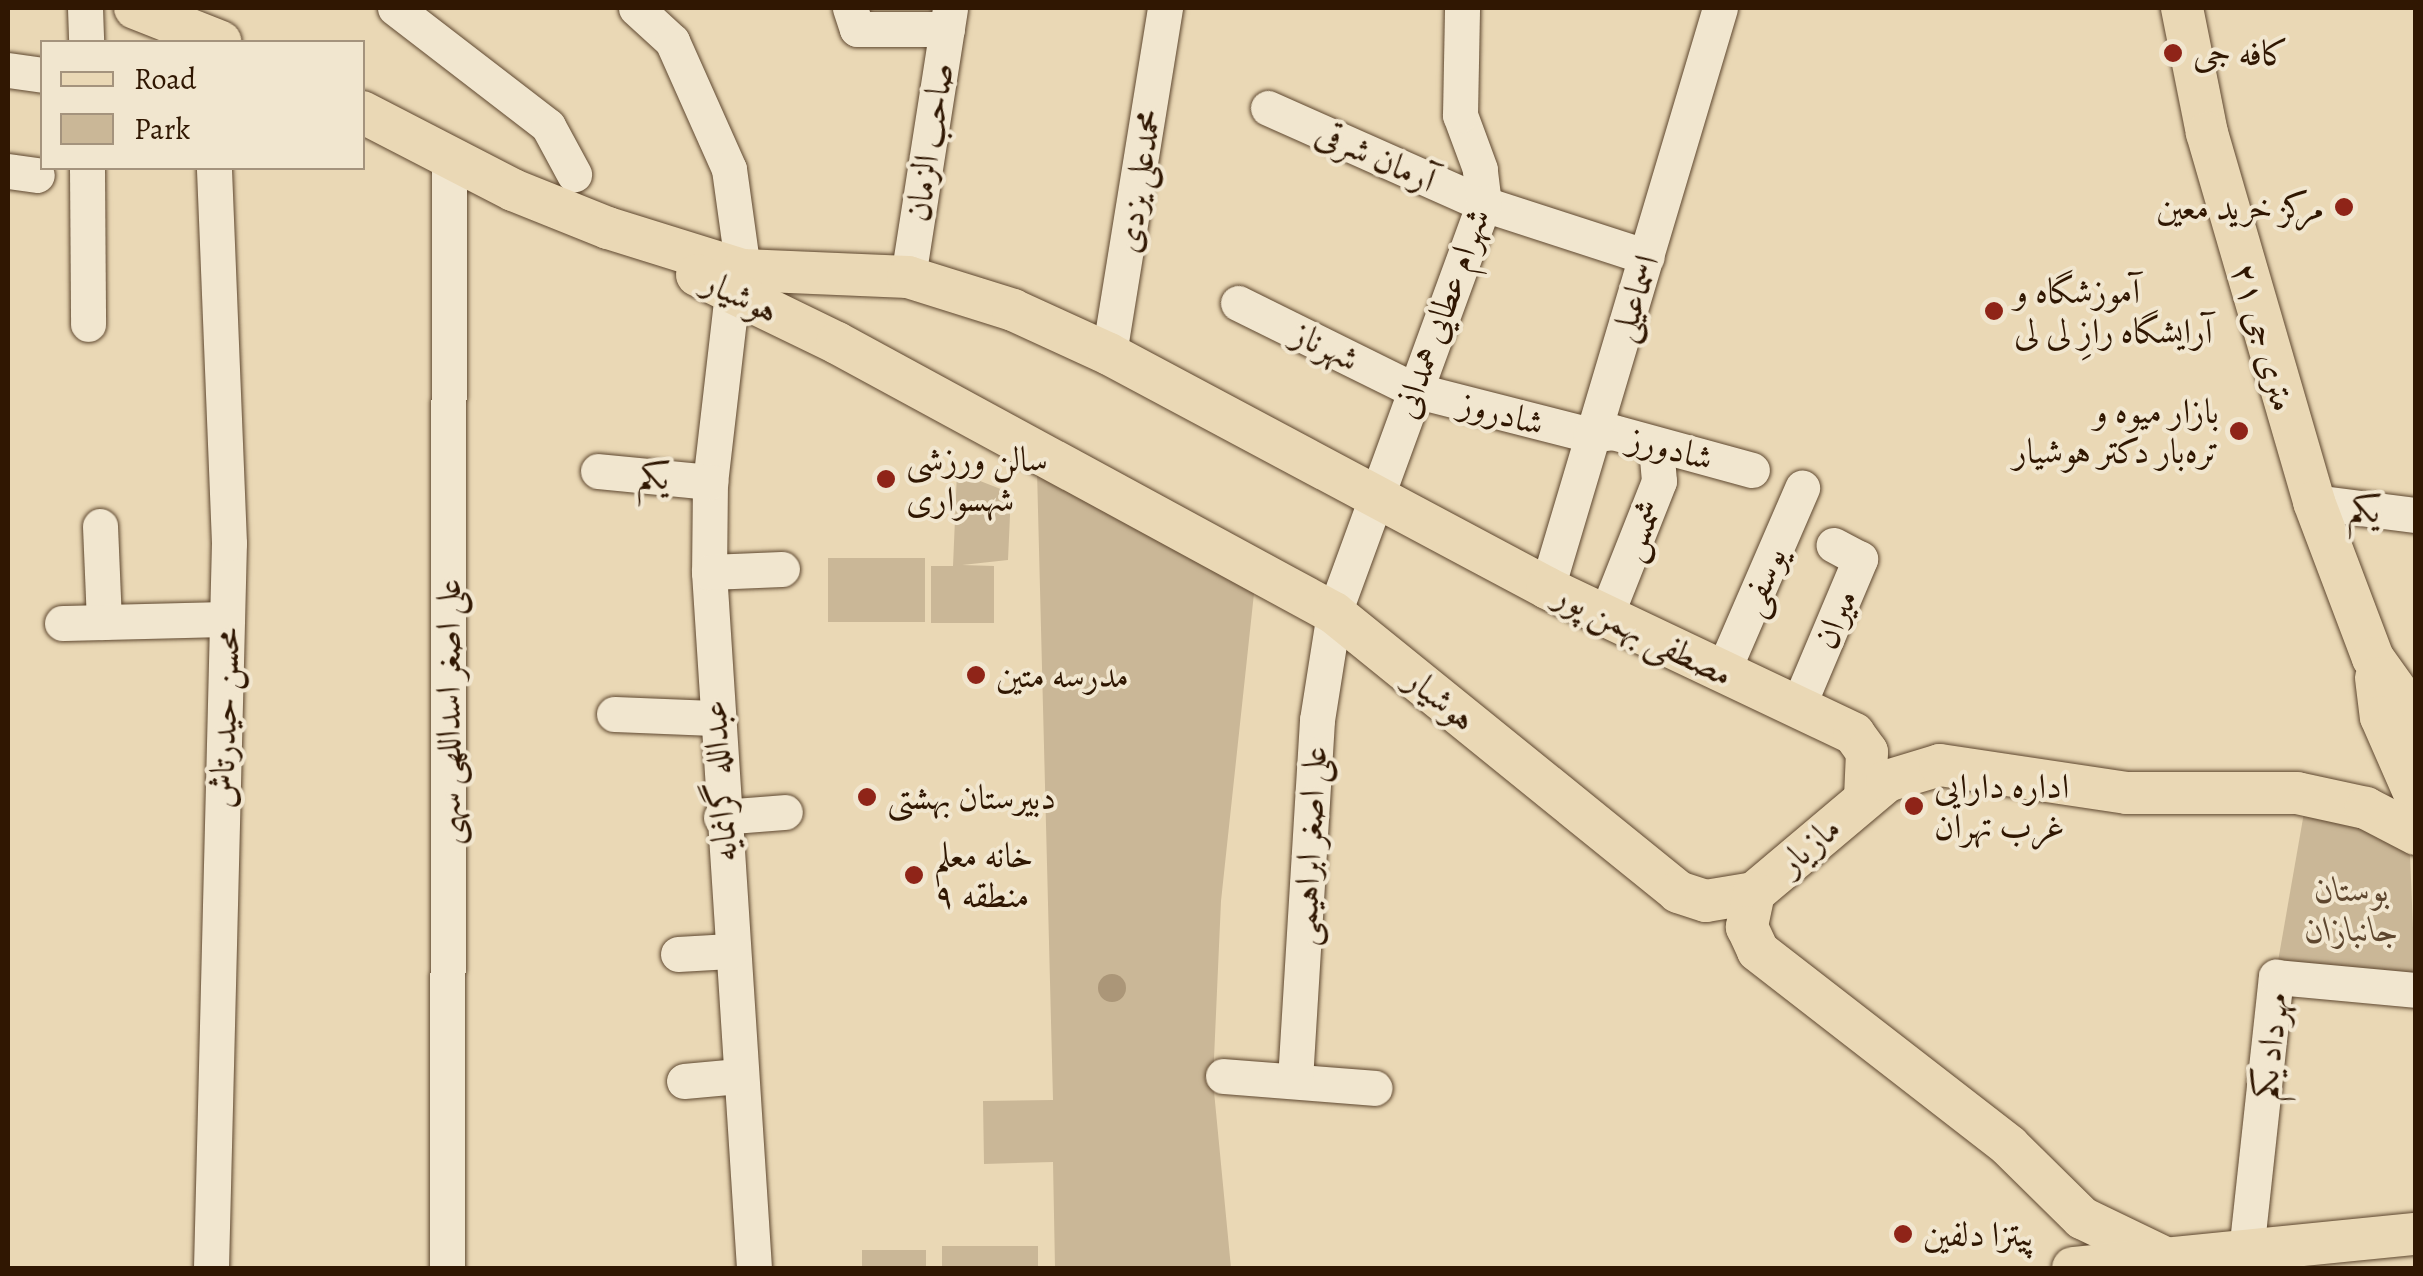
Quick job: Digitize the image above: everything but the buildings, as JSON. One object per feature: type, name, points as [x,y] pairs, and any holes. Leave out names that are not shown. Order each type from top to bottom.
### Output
[{"type":"main road","points":[[135,8],[213,40]]},
{"type":"main road","name":"۲۱ متری جی","points":[[2182,8],[2207,133],[2314,502],[2372,658]]},
{"type":"main road","name":"هوشیار","points":[[365,113],[513,190],[738,282],[837,342],[1334,613],[1678,892],[1706,901],[1754,893]]},
{"type":"main road","name":"مصطفی بهمن پور","points":[[738,282],[908,277],[1013,310],[1109,354],[1372,498],[1548,588],[1854,734],[1870,772],[1865,797]]},
{"type":"main road","points":[[837,342],[829,306],[858,278]]},
{"type":"main road","points":[[2372,658],[2416,679]]},
{"type":"main road","points":[[2372,658],[2416,718]]},
{"type":"main road","points":[[2372,658],[2381,717],[2416,797]]},
{"type":"main road","points":[[1865,797],[1912,769],[1940,765],[2128,793],[2297,793],[2366,808],[2416,834]]},
{"type":"main road","name":"مازیار","points":[[1754,893],[1865,797]]},
{"type":"main road","points":[[1754,893],[1747,927],[1758,950],[2010,1146],[2082,1218],[2165,1258]]},
{"type":"main road","points":[[2310,1247],[2416,1206]]},
{"type":"main road","points":[[2073,1268],[2416,1234]]},
{"type":"street","points":[[86,8],[86,40]]},
{"type":"street","points":[[395,8],[548,126],[574,174]]},
{"type":"street","points":[[636,8],[674,24]]},
{"type":"street","points":[[850,8],[857,29],[948,18]]},
{"type":"street","name":"محمدعلی یزدی","points":[[1109,354],[1166,8]]},
{"type":"street","name":"شهرام عطایی همدانی","points":[[1334,613],[1372,498],[1484,204],[1480,169],[1460,115],[1462,8]]},
{"type":"street","name":"اسماعیلی","points":[[1548,588],[1720,8]]},
{"type":"street","name":"صاحب الزمان","points":[[908,277],[948,18]]},
{"type":"street","name":"عبدالله گرانمایه","points":[[674,24],[729,169],[738,282],[710,482],[709,572],[714,718],[754,1268]]},
{"type":"street","points":[[8,70],[40,75]]},
{"type":"street","name":"آرمان شرقی","points":[[1268,108],[1484,204],[1647,256]]},
{"type":"street","name":"علی اصغر اسداللهی سهی","points":[[448,1268],[449,154]]},
{"type":"street","points":[[87,170],[88,324]]},
{"type":"street","name":"محسن حیدرتاش","points":[[211,1268],[227,620],[214,170]]},
{"type":"street","name":"شهرناز","points":[[1238,303],[1414,390]]},
{"type":"street","name":"شادروز","points":[[1414,390],[1590,436]]},
{"type":"street","name":"شادورز","points":[[1590,436],[1613,432],[1752,470]]},
{"type":"street","name":"شمس","points":[[1606,615],[1659,482],[1656,444]]},
{"type":"street","name":"یکم","points":[[598,471],[710,482]]},
{"type":"street","name":"یوسفی","points":[[1722,673],[1802,488]]},
{"type":"street","name":"یکم","points":[[2314,502],[2416,515]]},
{"type":"street","points":[[100,526],[104,622]]},
{"type":"street","name":"میران","points":[[1798,706],[1860,560],[1834,545]]},
{"type":"street","points":[[709,572],[782,569]]},
{"type":"street","name":"علی اصغر ابراهیمی","points":[[1295,1080],[1317,720],[1334,613]]},
{"type":"street","points":[[62,623],[227,620]]},
{"type":"street","points":[[614,714],[714,718]]},
{"type":"street","points":[[721,817],[785,812]]},
{"type":"street","points":[[678,954],[730,951]]},
{"type":"street","name":"مهرداد یکم","points":[[2246,1252],[2276,976],[2416,990]]},
{"type":"street","points":[[684,1080],[739,1076]]},
{"type":"street","points":[[1223,1076],[1375,1088]]},
{"type":"green space","points":[[1037,471],[1255,584],[1221,901],[1213,1081],[1231,1268],[1055,1268],[1053,1162],[984,1164],[983,1101],[1053,1100]]},
{"type":"green space","points":[[957,472],[1011,493],[1008,560],[962,565],[994,566],[994,623],[931,623],[931,566],[953,566]]},
{"type":"green space","points":[[828,558],[925,558],[925,622],[828,622]]},
{"type":"green space","name":"بوستان جانبازان","points":[[2305,807],[2357,819],[2410,854],[2415,978],[2277,967]]},
{"type":"green space","points":[[942,1246],[1038,1246],[1038,1268],[942,1268]]},
{"type":"green space","points":[[862,1250],[926,1250],[926,1268],[862,1268]]},
{"type":"shaded area","points":[[1112,974],[1122,978],[1126,988],[1122,998],[1112,1002],[1102,998],[1098,988],[1102,978]]},
{"type":"place","name":"کافه جی","points":[[2173,53]]},
{"type":"place","name":"مرکز خرید معین","points":[[2344,207]]},
{"type":"place","name":"آموزشگاه و آرایشگاه رازِ لی لی","points":[[1994,311]]},
{"type":"place","name":"بازار میوه و تره‌بار دکتر هوشیار","points":[[2239,431]]},
{"type":"place","name":"سالن ورزشی شهسواری","points":[[886,479]]},
{"type":"place","name":"مدرسه متین","points":[[976,675]]},
{"type":"place","name":"دبیرستان بهشتی","points":[[867,797]]},
{"type":"place","name":"اداره دارایی غرب تهران","points":[[1914,806]]},
{"type":"place","name":"خانه معلم منطقه ۹","points":[[914,875]]},
{"type":"place","name":"پیتزا دلفین","points":[[1903,1234]]}]
